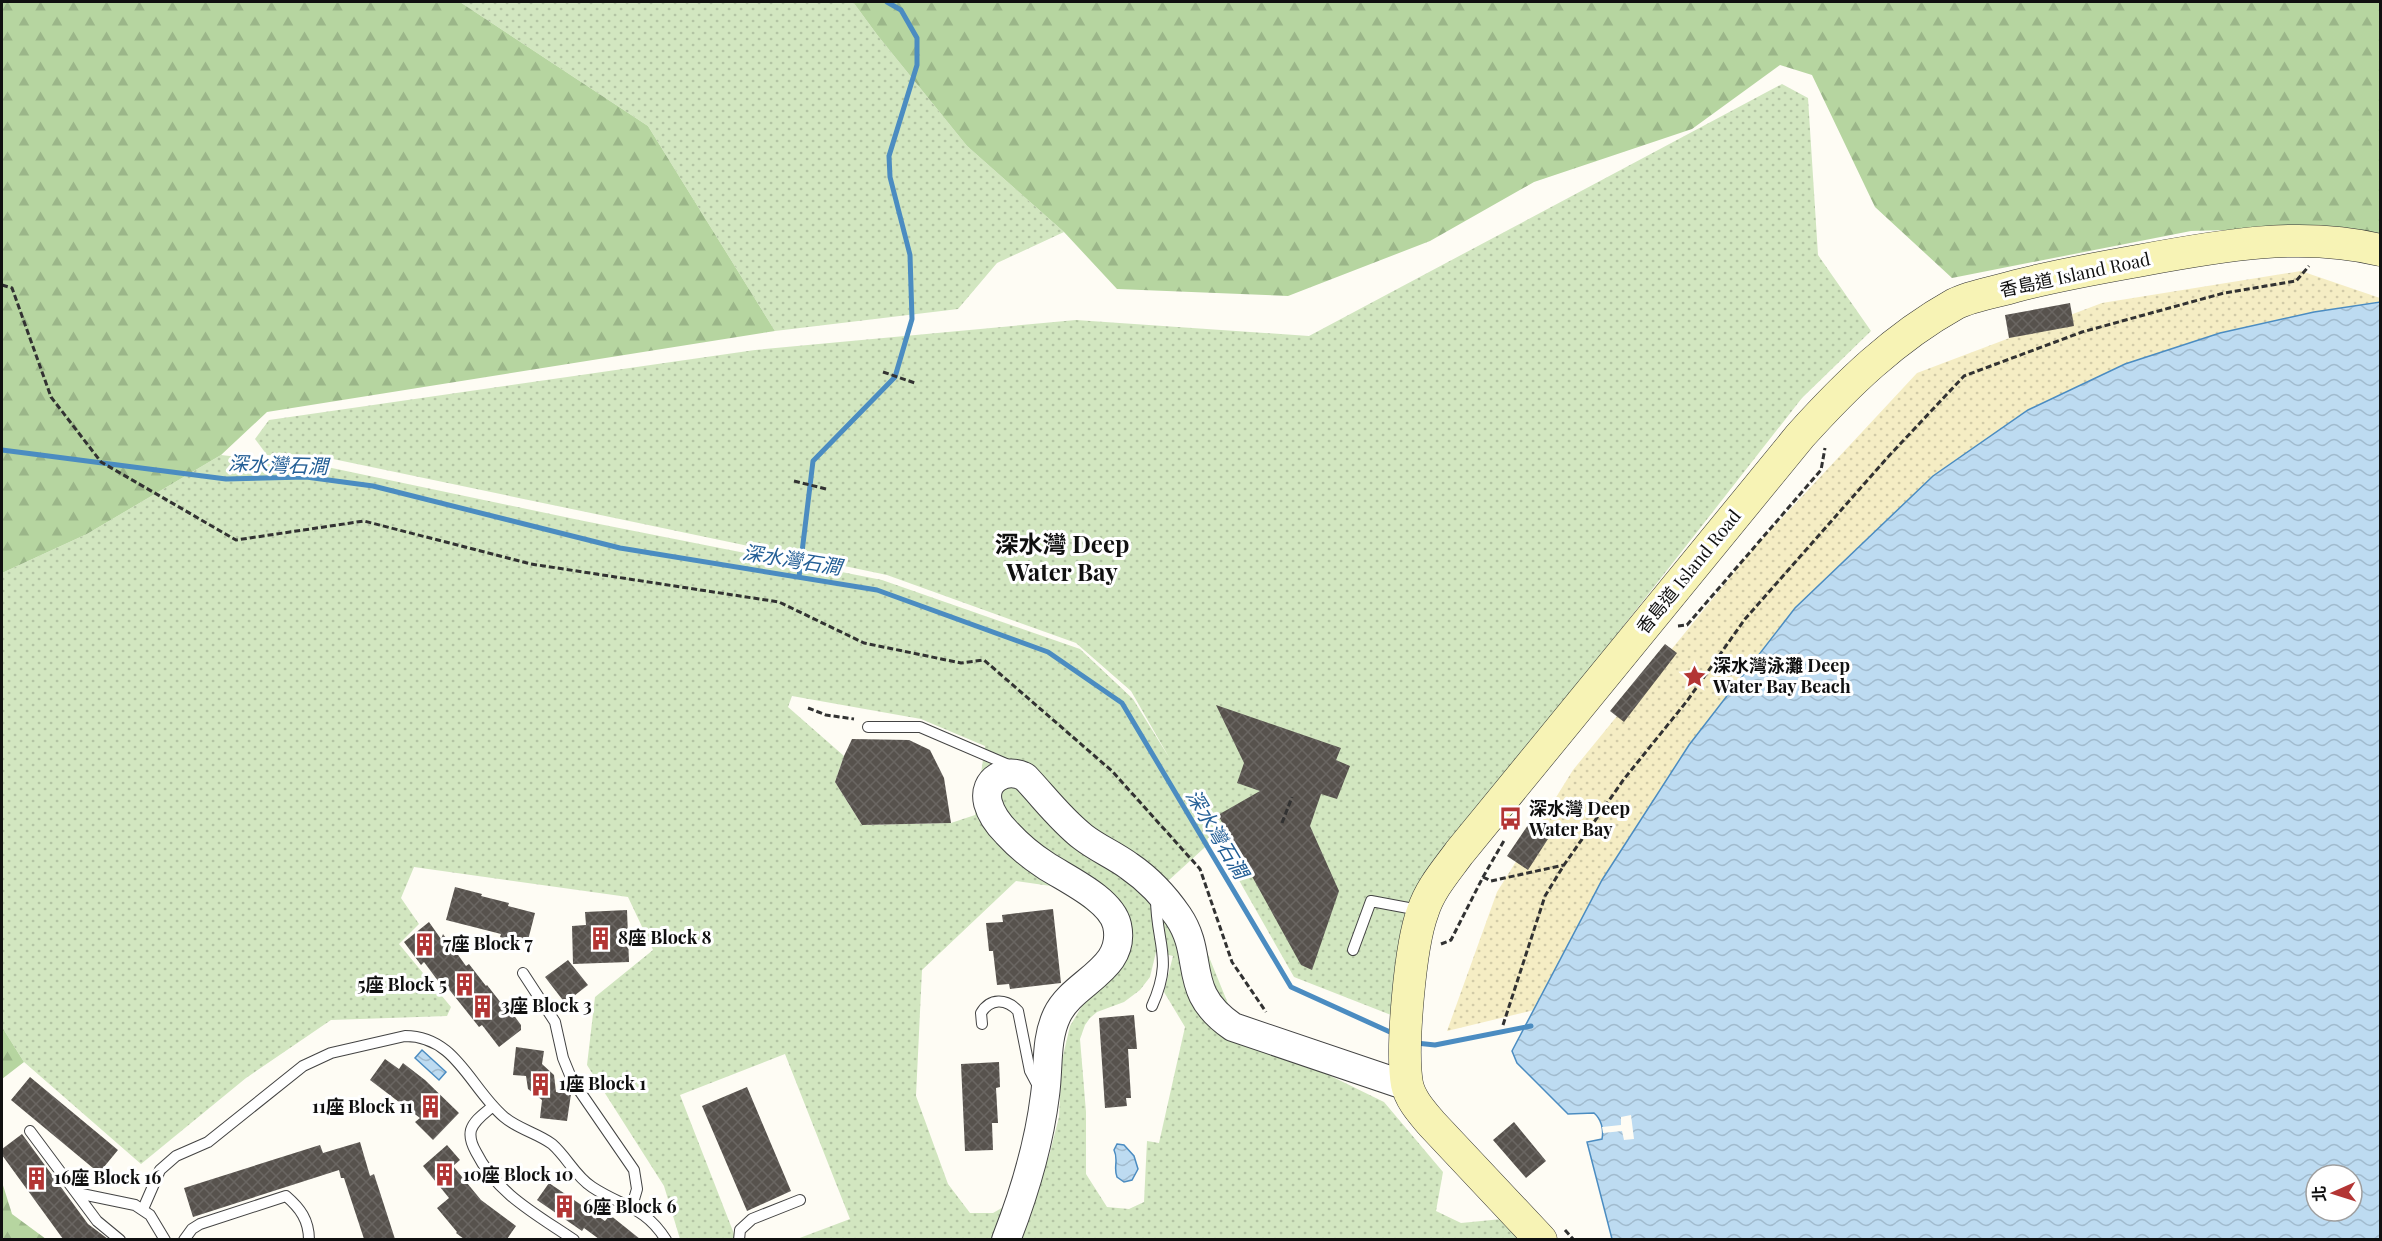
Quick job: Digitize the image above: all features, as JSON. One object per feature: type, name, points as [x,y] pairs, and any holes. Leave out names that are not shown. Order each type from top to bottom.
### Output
[{"type":"main road","name":"香島道 Island Road","points":[[1541,1239],[1431,1123],[1417,1106],[1407,1086],[1407,1023],[1415,943],[1423,911],[1436,884],[1460,853],[1800,436],[1847,384],[1910,332],[1961,302],[2047,278],[2251,242],[2328,243],[2380,250]]},
{"type":"street","points":[[1006,1239],[1027,1178],[1045,1095],[1048,1047],[1053,1022],[1066,1000],[1110,962],[1118,935],[1116,922],[1105,906],[1030,854],[998,822],[988,804],[988,788],[1004,773],[1017,773],[1026,777],[1082,836],[1131,867],[1155,889],[1184,927],[1189,939],[1196,980],[1201,994],[1223,1021],[1233,1027],[1407,1086]]},
{"type":"lane","points":[[868,727],[928,729],[1011,766],[1017,773]]},
{"type":"lane","points":[[1152,1005],[1165,958],[1155,889]]},
{"type":"lane","points":[[1353,950],[1371,901],[1423,911]]},
{"type":"lane","points":[[523,973],[555,1022],[563,1058],[572,1080],[634,1170],[637,1188],[632,1206]]},
{"type":"lane","points":[[982,1024],[981,1013],[984,1008],[994,1002],[1007,1002],[1018,1011],[1030,1071],[1033,1080],[1045,1095]]},
{"type":"lane","points":[[143,1209],[160,1170],[176,1156],[208,1142],[303,1066],[331,1053],[405,1036],[429,1039],[446,1049],[505,1119],[542,1137],[554,1146],[580,1178],[590,1186],[632,1206],[650,1220],[666,1239]]},
{"type":"lane","points":[[493,1106],[475,1122],[472,1128],[471,1142],[480,1161],[506,1193],[574,1239]]},
{"type":"lane","points":[[30,1131],[97,1221],[120,1239]]},
{"type":"lane","points":[[76,1193],[128,1202],[143,1209],[156,1223],[165,1239]]},
{"type":"lane","points":[[184,1239],[192,1229],[200,1224],[286,1196],[302,1213],[309,1239]]},
{"type":"lane","points":[[739,1239],[740,1230],[752,1219],[800,1200]]},
{"type":"path","points":[[1503,1025],[1545,896],[1623,780],[1687,701],[1745,618],[1887,458],[1964,376],[2082,332],[2224,293],[2296,281],[2313,261],[2304,261]]},
{"type":"path","points":[[2,285],[12,288],[51,397],[100,462],[236,540],[364,521],[531,564],[779,602],[864,643],[961,663],[984,660],[1112,771],[1200,869],[1232,962],[1264,1011],[1274,1017]]},
{"type":"path","points":[[883,372],[915,383]]},
{"type":"path","name":"香島道 Island Road","points":[[1668,627],[1687,625],[1821,470],[1825,445]]},
{"type":"path","points":[[794,481],[826,489]]},
{"type":"path","points":[[808,708],[826,715],[854,719]]},
{"type":"path","points":[[1282,823],[1292,797]]},
{"type":"path","points":[[1432,947],[1451,940],[1498,849],[1512,830]]},
{"type":"path","points":[[1483,877],[1491,881],[1564,865]]},
{"type":"green space","points":[[2,2],[460,2],[648,126],[775,331],[267,412],[221,455],[87,534],[2,573]]},
{"type":"green space","points":[[460,2],[853,2],[967,146],[1064,232],[997,263],[958,309],[775,331],[648,126]]},
{"type":"green space","points":[[853,2],[2380,2],[2380,241],[2293,228],[2191,231],[1952,278],[1875,207],[1812,75],[1780,65],[1692,129],[1534,182],[1430,241],[1288,296],[1117,289],[1064,232],[967,146]]},
{"type":"green space","points":[[1782,84],[1808,98],[1818,255],[1871,331],[1802,398],[1411,897],[1391,1015],[1294,977],[1215,838],[1168,881],[1196,925],[1231,1011],[1298,1060],[1384,1102],[1443,1172],[1436,1211],[1461,1223],[1502,1219],[1524,1239],[797,1239],[850,1219],[785,1054],[680,1095],[736,1239],[680,1239],[664,1186],[587,1065],[595,997],[653,950],[628,897],[414,867],[401,898],[419,924],[399,944],[451,1007],[447,1016],[331,1020],[246,1078],[141,1164],[24,1062],[2,1027],[2,573],[87,534],[221,455],[327,467],[882,580],[1080,649],[1133,699],[1170,759],[1131,691],[1076,643],[887,575],[333,459],[267,455],[255,439],[269,420],[755,350],[1076,320],[1309,336]],"holes":[[[792,696],[921,719],[985,746],[975,815],[951,823],[862,825],[835,782],[844,756],[788,707]],[[1016,881],[1058,887],[1095,916],[1107,933],[1085,1001],[1070,1026],[1062,1060],[1059,1117],[1049,1156],[1036,1188],[993,1213],[970,1213],[948,1184],[916,1096],[922,970]],[[1156,952],[1173,956],[1164,992],[1185,1027],[1159,1143],[1147,1141],[1144,1202],[1129,1209],[1107,1207],[1086,1174],[1086,1112],[1080,1039],[1090,1018],[1097,1012],[1124,1002],[1140,990],[1150,977]]]},
{"type":"green space","points":[[2,1027],[24,1062],[2,1079]]},
{"type":"green space","points":[[2,1182],[12,1214],[46,1239],[2,1239]]},
{"type":"sand","name":"深水灣泳灘 Deep Water Bay Beach","points":[[2301,271],[2380,298],[2380,302],[2314,312],[1795,608],[1689,745],[1602,880],[1534,1010],[1447,1031],[1497,892],[1573,770],[1755,547],[1917,373],[2102,303]]},
{"type":"water","points":[[2380,302],[2380,1239],[1612,1239],[1587,1142],[1602,1139],[1600,1121],[1594,1113],[1568,1114],[1517,1063],[1512,1051],[1602,880],[1689,745],[1795,608],[1933,476],[2028,410],[2125,364],[2220,333],[2314,312]]},
{"type":"water","points":[[422,1050],[446,1072],[439,1080],[415,1058]]},
{"type":"water","points":[[1117,1144],[1124,1145],[1134,1156],[1138,1169],[1132,1180],[1124,1182],[1117,1177],[1114,1150]]},
{"type":"pier","points":[[1631,1115],[1634,1139],[1624,1140],[1622,1131],[1603,1133],[1602,1127],[1621,1125],[1621,1117]]},
{"type":"building","points":[[2070,303],[2074,326],[2009,338],[2005,315]]},
{"type":"building","points":[[1665,644],[1677,653],[1624,722],[1610,711]]},
{"type":"building","points":[[1216,705],[1341,748],[1336,760],[1350,766],[1337,799],[1321,794],[1310,826],[1339,891],[1312,970],[1301,965],[1218,815],[1260,791],[1237,783],[1244,763]]},
{"type":"building","points":[[852,739],[909,740],[930,750],[944,778],[951,823],[862,825],[835,782]]},
{"type":"building","points":[[1528,825],[1548,839],[1528,870],[1507,856]]},
{"type":"building","points":[[455,887],[535,913],[527,944],[500,937],[501,934],[446,920]]},
{"type":"building","points":[[1053,909],[1061,983],[1010,989],[1009,984],[997,985],[993,951],[989,951],[986,923],[1003,922],[1002,915]]},
{"type":"building","name":"8座 Block 8","points":[[627,910],[629,962],[573,964],[572,926],[586,925],[585,912]]},
{"type":"building","points":[[429,922],[441,939],[443,934],[466,966],[469,964],[521,1025],[521,1030],[499,1047],[482,1025],[479,1027],[444,983],[441,985],[424,962],[421,965],[404,942]]},
{"type":"building","points":[[568,960],[588,985],[565,1003],[545,977]]},
{"type":"building","points":[[1134,1015],[1137,1049],[1128,1049],[1131,1098],[1126,1098],[1127,1106],[1105,1108],[1099,1018]]},
{"type":"building","name":"1座 Block 1","points":[[516,1047],[544,1051],[542,1064],[554,1075],[556,1092],[571,1094],[567,1121],[540,1118],[542,1100],[528,1089],[526,1076],[513,1075]]},
{"type":"building","points":[[385,1059],[399,1069],[403,1063],[425,1080],[459,1113],[433,1140],[415,1122],[420,1118],[370,1080]]},
{"type":"building","points":[[999,1062],[1000,1087],[996,1088],[998,1123],[992,1123],[993,1150],[965,1151],[961,1064]]},
{"type":"building","points":[[30,1077],[118,1150],[99,1173],[11,1100]]},
{"type":"building","points":[[747,1087],[791,1191],[747,1211],[702,1106]]},
{"type":"building","points":[[1514,1122],[1546,1161],[1526,1178],[1493,1140]]},
{"type":"building","points":[[22,1134],[88,1224],[108,1239],[63,1239],[2,1155],[2,1149]]},
{"type":"building","points":[[360,1142],[370,1176],[374,1174],[395,1239],[364,1239],[344,1178],[341,1178],[339,1170],[193,1217],[184,1188],[320,1145],[323,1153]]},
{"type":"building","points":[[447,1145],[460,1160],[453,1166],[481,1200],[516,1226],[507,1239],[464,1239],[456,1233],[437,1208],[449,1198],[423,1166]]},
{"type":"building","points":[[549,1183],[605,1221],[610,1215],[640,1239],[599,1239],[584,1228],[582,1231],[537,1200]]},
{"type":"waterway","points":[[799,577],[813,461],[895,377],[912,319],[910,255],[890,177],[889,156],[917,65],[917,38],[901,10],[887,2]]},
{"type":"waterway","name":"深水灣石澗","points":[[2,450],[226,479],[306,477],[373,486],[620,548],[877,590],[1048,652],[1122,703],[1291,987],[1390,1032]]},
{"type":"waterway","points":[[1416,1043],[1435,1045],[1531,1026]]},
{"type":"place","name":"深水灣泳灘 Deep Water Bay Beach","points":[[1695,676]]},
{"type":"place","name":"深水灣 Deep Water Bay","points":[[1511,819]]},
{"type":"place","name":"8座 Block 8","points":[[600,938]]},
{"type":"place","name":"7座 Block 7","points":[[425,944]]},
{"type":"place","name":"5座 Block 5","points":[[465,985]]},
{"type":"place","name":"3座 Block 3","points":[[483,1006]]},
{"type":"place","name":"1座 Block 1","points":[[541,1084]]},
{"type":"place","name":"11座 Block 11","points":[[431,1107]]},
{"type":"place","name":"10座 Block 10","points":[[445,1175]]},
{"type":"place","name":"16座 Block 16","points":[[36,1178]]},
{"type":"place","name":"6座 Block 6","points":[[565,1207]]},
{"type":"district","name":"深水灣 Deep Water Bay","points":[[1062,559]]}]
